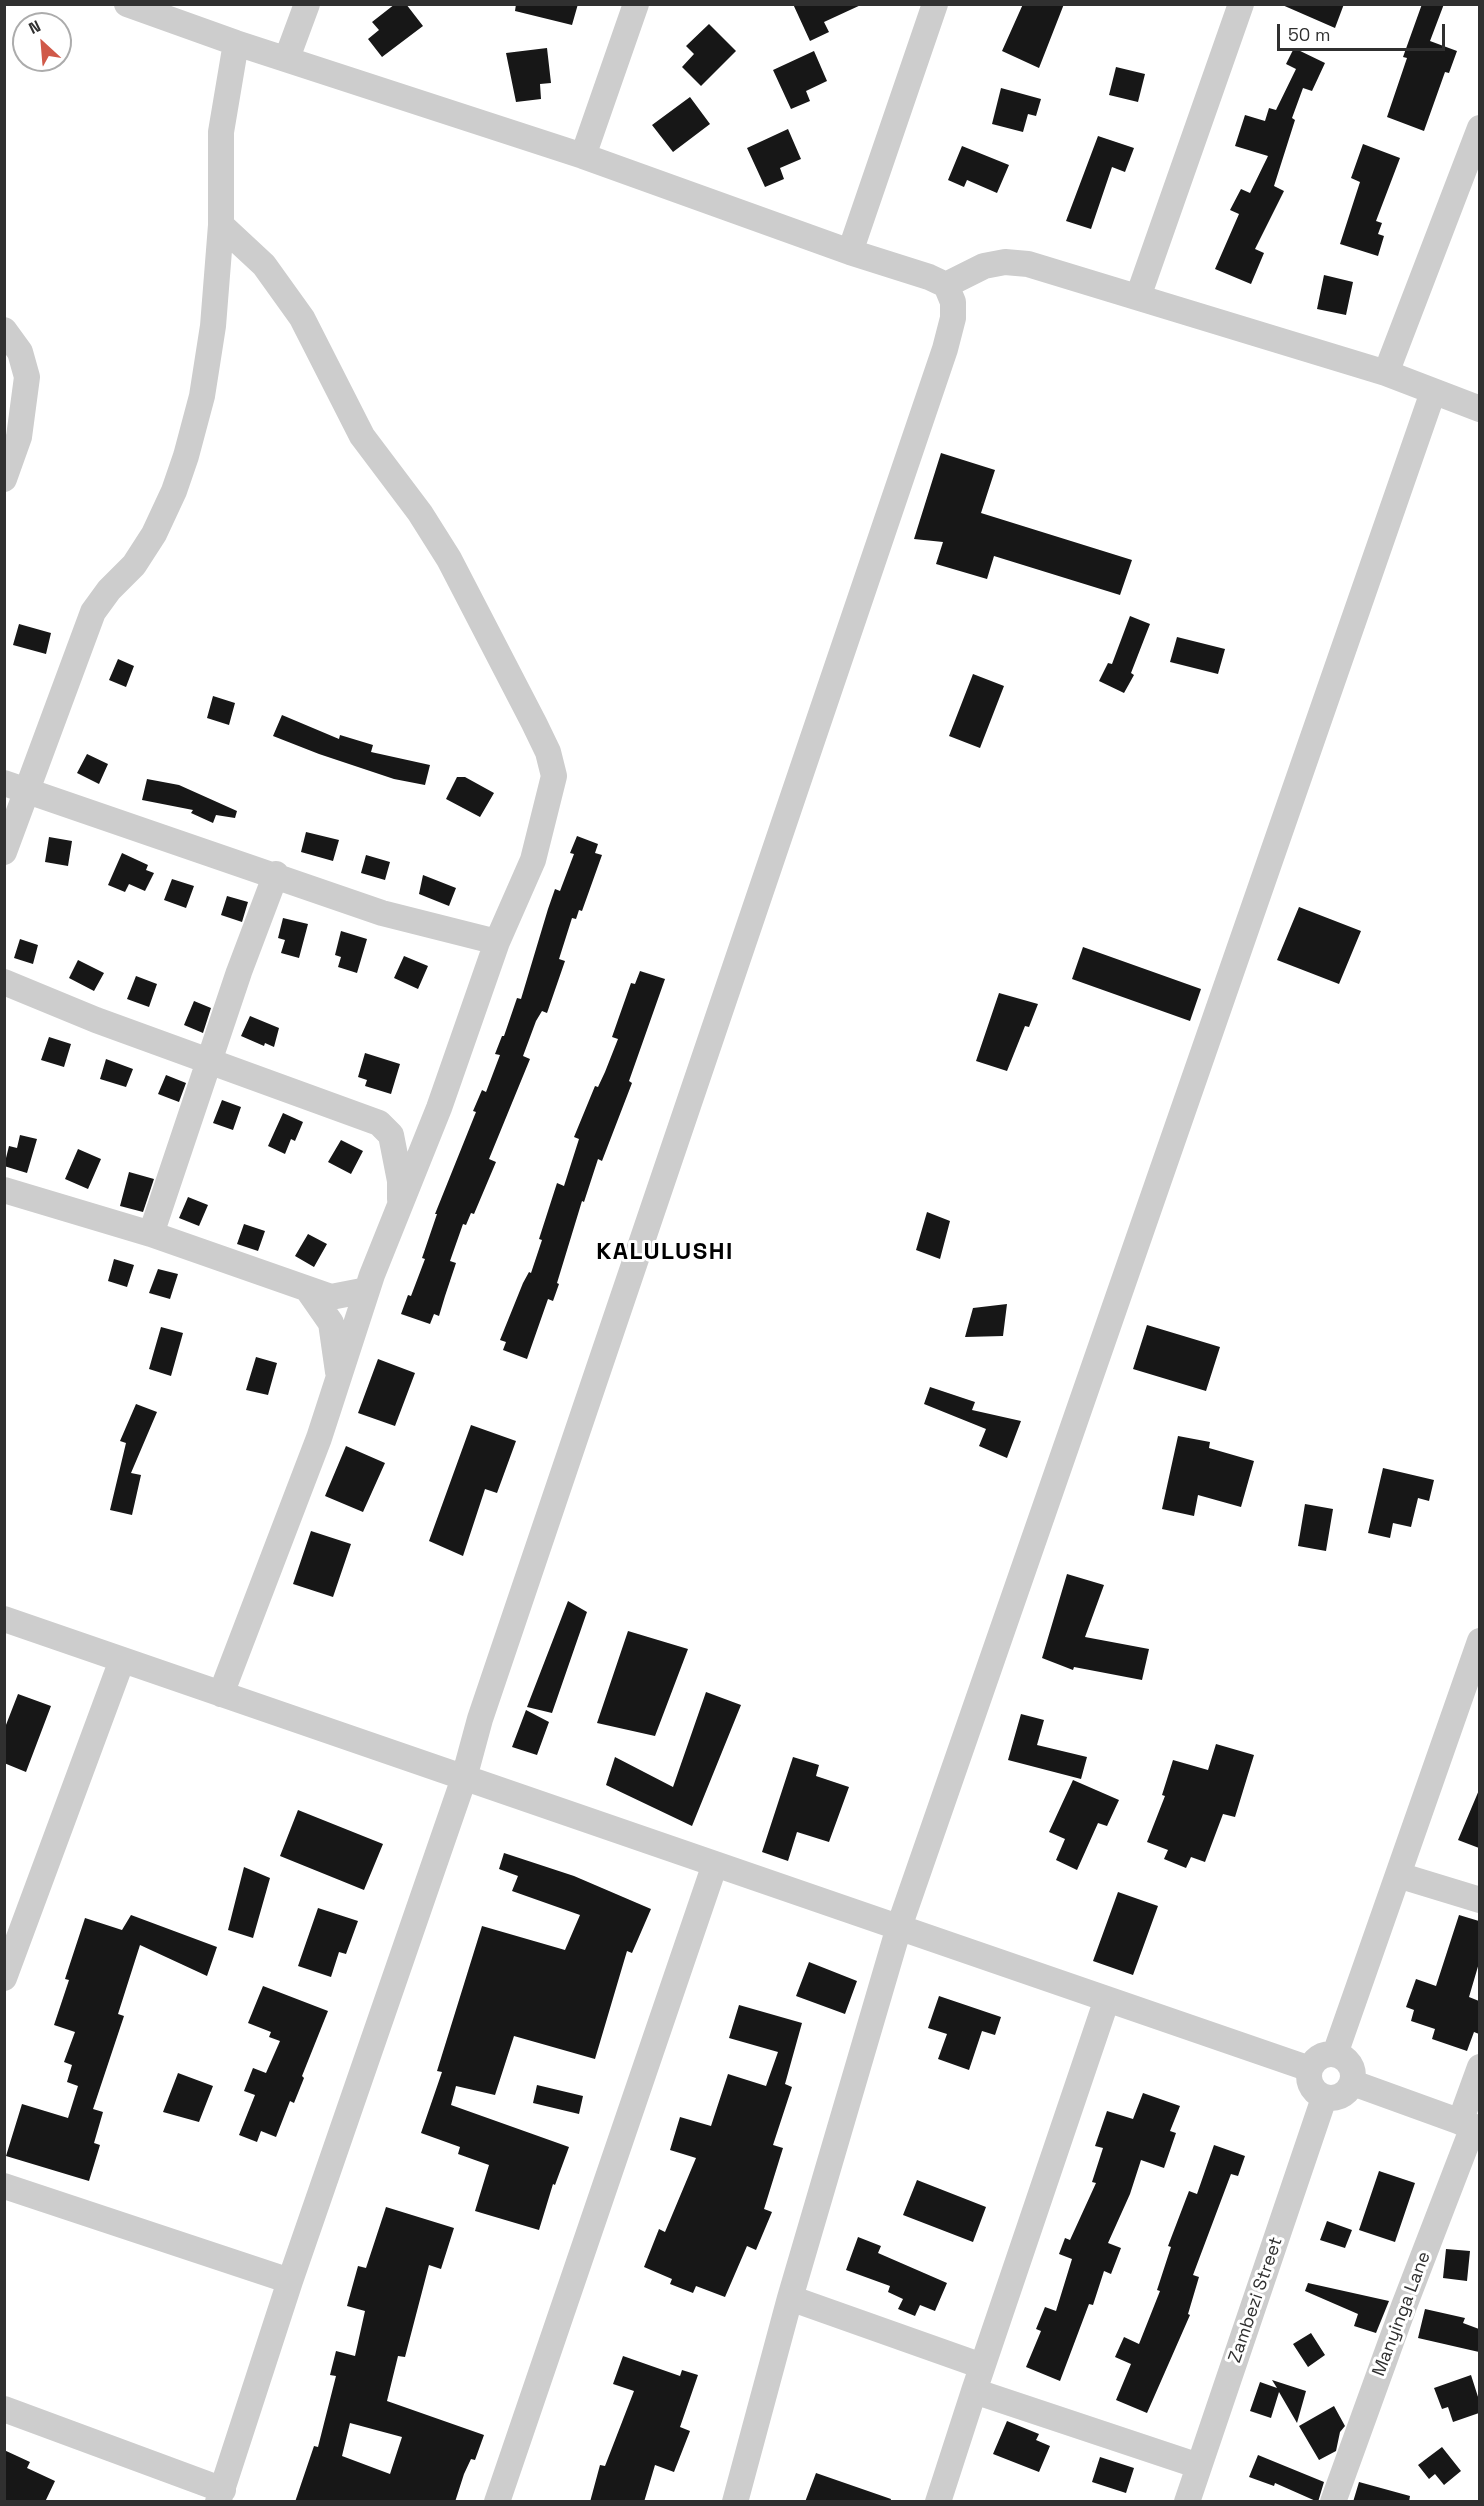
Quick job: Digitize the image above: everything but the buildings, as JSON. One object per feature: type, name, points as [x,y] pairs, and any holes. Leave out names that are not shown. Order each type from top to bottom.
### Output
[{"type":"street","points":[[4,2409],[220,2496],[290,2282],[464,1778],[480,1719],[945,349],[953,318],[953,302],[946,285],[929,277],[849,252],[584,156],[236,43],[127,4]]},
{"type":"street","points":[[287,58],[307,4]]},
{"type":"street","points":[[584,156],[636,4]]},
{"type":"street","points":[[849,252],[935,4]]},
{"type":"street","points":[[1138,297],[1241,4]]},
{"type":"street","points":[[4,852],[15,787],[93,612],[109,590],[134,565],[154,534],[177,482],[202,396],[213,326],[221,225],[221,132],[236,43]]},
{"type":"street","points":[[1386,373],[1479,128]]},
{"type":"street","points":[[221,225],[264,265],[302,318],[362,436],[420,513],[449,559],[548,752],[554,776],[533,860],[497,942],[439,1108],[367,1290],[319,1438],[221,1694]]},
{"type":"street","points":[[946,285],[984,266],[1005,262],[1028,264],[1386,373],[1479,409]]},
{"type":"street","points":[[4,330],[20,352],[27,377],[19,437],[4,479]]},
{"type":"street","points":[[735,2502],[790,2298],[900,1927],[1433,392]]},
{"type":"street","points":[[15,787],[276,874],[382,913],[497,942]]},
{"type":"street","points":[[151,1234],[239,972],[276,874]]},
{"type":"street","points":[[4,982],[96,1020],[210,1060],[386,1127],[391,1135],[398,1170],[400,1206]]},
{"type":"street","points":[[4,1190],[151,1234],[332,1297],[367,1290]]},
{"type":"street","points":[[308,1290],[331,1323],[338,1378]]},
{"type":"street","points":[[4,1619],[1310,2069]]},
{"type":"street","points":[[1335,2054],[1479,1641]]},
{"type":"street","points":[[4,1978],[122,1660]]},
{"type":"street","points":[[497,2502],[715,1864]]},
{"type":"street","points":[[1398,1875],[1479,1900]]},
{"type":"street","points":[[938,2502],[1107,1999]]},
{"type":"street","points":[[1335,2054],[1347,2060],[1353,2070],[1353,2083],[1347,2093],[1336,2098],[1324,2098],[1314,2091],[1309,2081],[1310,2069],[1316,2060],[1324,2055],[1335,2054]]},
{"type":"street","name":"Manyinga Lane","points":[[1333,2502],[1471,2126],[1479,2067]]},
{"type":"street","points":[[1353,2083],[1471,2126]]},
{"type":"street","name":"Zambezi Street","points":[[1187,2502],[1324,2098]]},
{"type":"street","points":[[4,2186],[290,2282]]},
{"type":"street","points":[[790,2298],[982,2366]]},
{"type":"street","points":[[974,2391],[1199,2466]]},
{"type":"district","name":"KALULUSHI","points":[[665,1252]]}]
